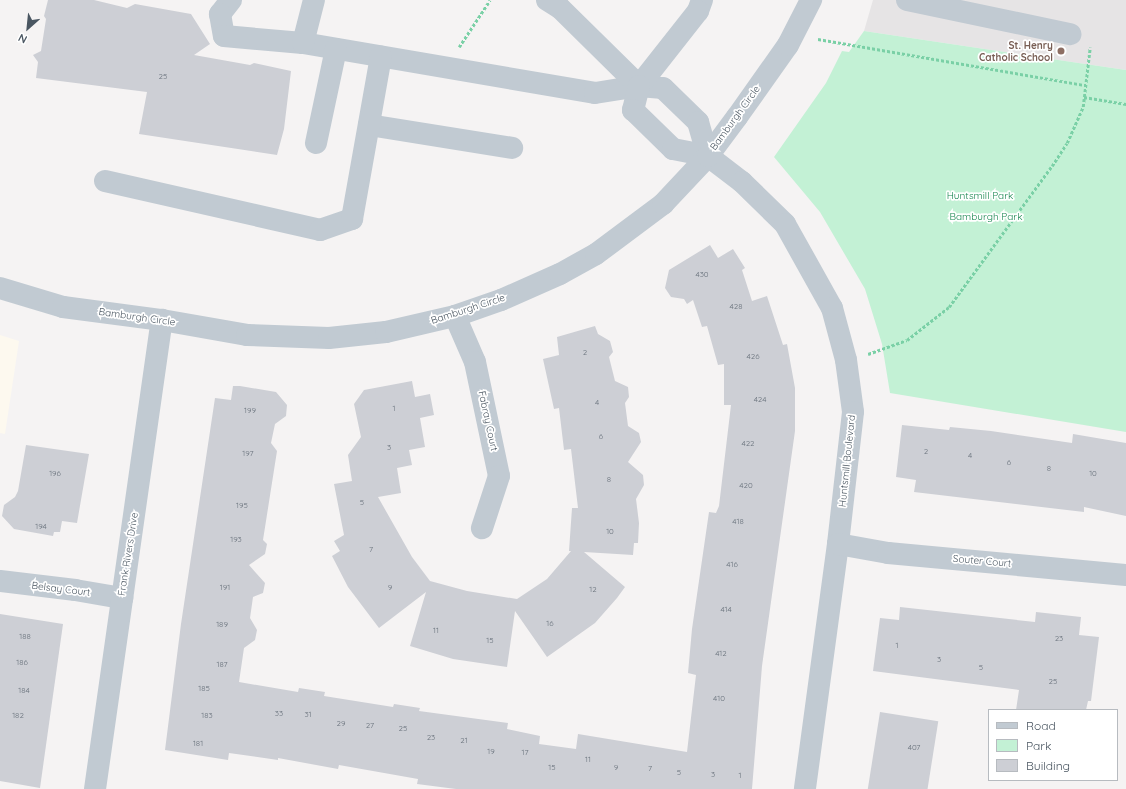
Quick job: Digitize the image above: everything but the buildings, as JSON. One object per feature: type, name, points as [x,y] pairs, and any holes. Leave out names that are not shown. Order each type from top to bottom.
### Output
[{"type":"street","points":[[231,0],[220,14],[224,36],[303,43],[595,93],[639,86],[663,88],[698,122],[708,156],[673,149],[633,110],[639,86],[698,11],[702,0]]},
{"type":"street","points":[[303,43],[314,0]]},
{"type":"street","points":[[547,0],[560,8],[639,86]]},
{"type":"street","name":"Bamburgh Circle","points":[[0,288],[63,308],[162,320],[247,335],[329,338],[386,332],[455,316],[501,300],[560,274],[596,254],[663,204],[708,156],[788,45],[811,0]]},
{"type":"street","points":[[907,0],[945,4],[1070,34]]},
{"type":"street","points":[[316,143],[336,49]]},
{"type":"street","points":[[105,181],[320,230],[352,219],[381,57]]},
{"type":"street","points":[[369,125],[512,148]]},
{"type":"street","name":"Huntsmill Boulevard","points":[[708,156],[742,182],[785,224],[832,308],[846,360],[853,412],[838,544],[805,789]]},
{"type":"street","name":"Fabray Court","points":[[455,316],[475,362],[499,476],[482,528]]},
{"type":"street","name":"Frank Rivers Drive","points":[[98,789],[122,598],[162,320]]},
{"type":"street","name":"Souter Court","points":[[838,544],[888,553],[1126,575]]},
{"type":"street","name":"Belsay Court","points":[[0,581],[75,590],[122,598]]},
{"type":"path","points":[[445,67],[490,0]]},
{"type":"path","points":[[846,360],[907,340],[949,307],[1067,143],[1076,125],[1084,97],[1091,39]]},
{"type":"path","points":[[839,42],[1085,85]]},
{"type":"path","points":[[1084,97],[1126,104]]},
{"type":"shaded area","name":"St. Henry Catholic School","points":[[873,0],[1126,0],[1126,70],[864,31]]},
{"type":"shaded area","points":[[0,335],[19,341],[5,434],[0,433]]},
{"type":"green space","name":"Huntsmill Park","points":[[864,31],[1126,70],[1126,432],[890,393],[882,344],[865,289],[820,212],[774,157],[826,83],[842,51],[849,52]]},
{"type":"place","name":"St. Henry Catholic School","points":[[1061,51]]},
{"type":"park label","name":"Bamburgh Park","points":[[986,217]]}]
